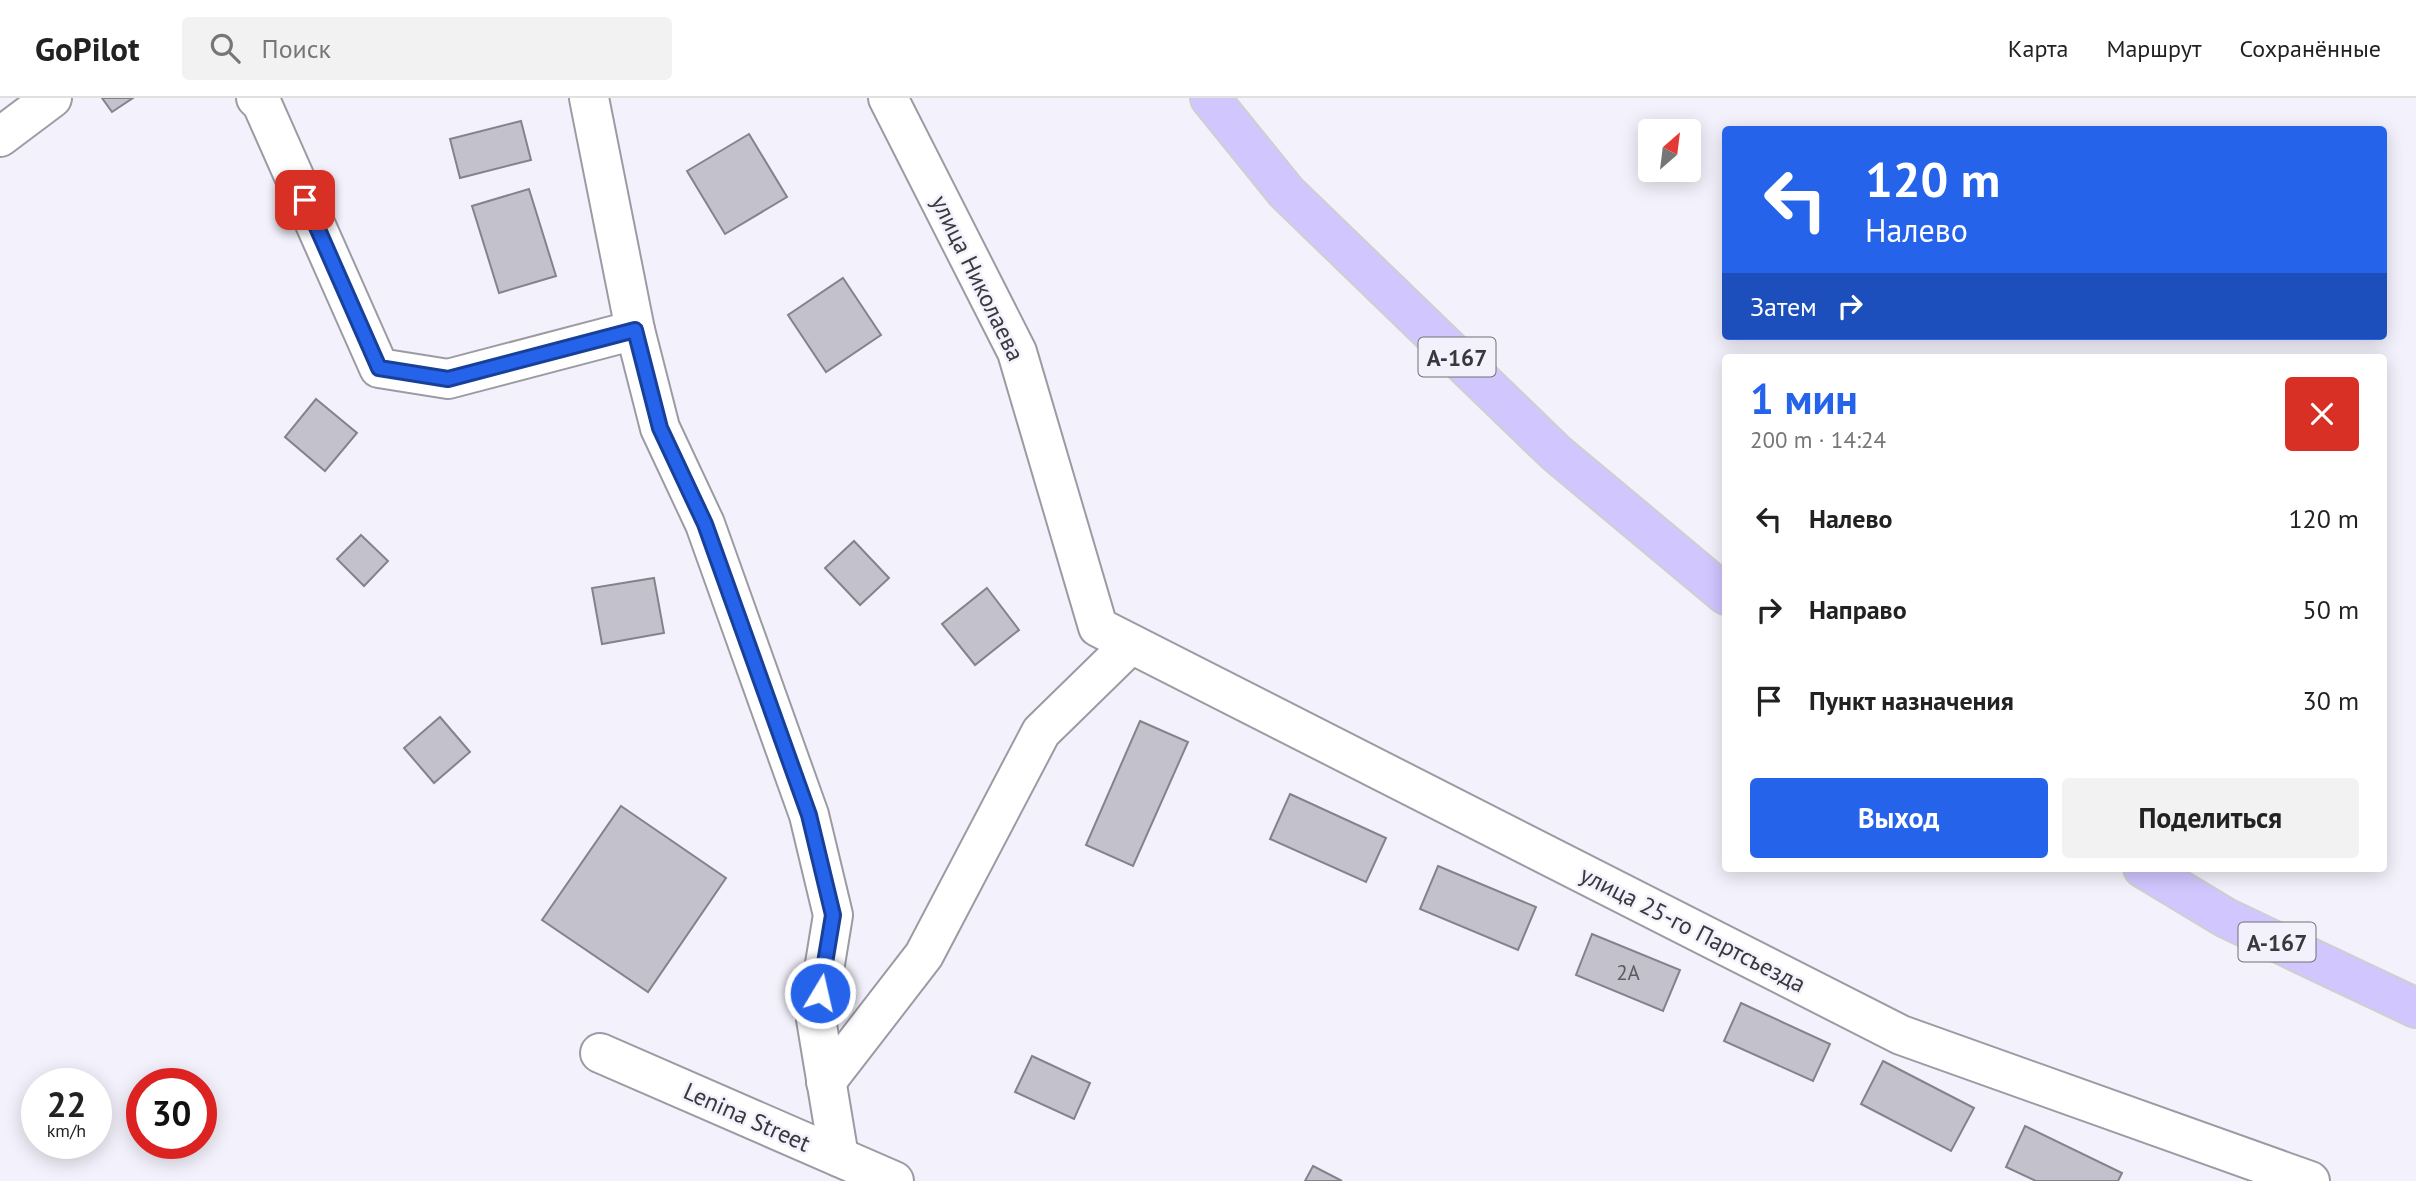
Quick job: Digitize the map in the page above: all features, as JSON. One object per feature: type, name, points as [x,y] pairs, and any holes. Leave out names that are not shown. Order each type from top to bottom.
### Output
[{"type":"highway","name":"А-167","points":[[1210,98],[1286,192],[1556,453],[1722,592]]},
{"type":"highway","name":"А-167","points":[[2150,872],[2226,918],[2416,1008]]},
{"type":"street","points":[[0,137],[52,98]]},
{"type":"street","points":[[256,98],[262,104],[379,368],[448,379],[635,330]]},
{"type":"street","points":[[589,98],[635,330],[660,428],[705,524],[809,815],[833,915],[816,1020],[839,1157]]},
{"type":"street","name":"улица Николаева","points":[[888,98],[1017,352],[1098,627]]},
{"type":"street","name":"улица 25-го Партсъезда","points":[[1098,627],[1901,1035],[2310,1181]]},
{"type":"street","points":[[826,1082],[924,955],[1041,732],[1131,644]]},
{"type":"street","name":"Lenina Street","points":[[600,1053],[894,1181]]},
{"type":"building","points":[[102,98],[133,98],[112,112]]},
{"type":"building","points":[[521,121],[531,160],[460,178],[450,139]]},
{"type":"building","points":[[749,134],[787,197],[725,234],[687,171]]},
{"type":"building","points":[[529,189],[556,276],[499,293],[472,206]]},
{"type":"building","points":[[843,278],[881,335],[826,372],[788,315]]},
{"type":"building","points":[[316,399],[357,433],[325,471],[285,437]]},
{"type":"building","points":[[361,535],[388,561],[364,586],[337,559]]},
{"type":"building","points":[[854,541],[889,578],[860,605],[825,568]]},
{"type":"building","points":[[654,578],[664,633],[602,644],[592,588]]},
{"type":"building","points":[[987,588],[1019,630],[975,665],[942,624]]},
{"type":"building","points":[[440,717],[470,752],[434,783],[404,748]]},
{"type":"building","points":[[1140,721],[1188,742],[1133,866],[1086,845]]},
{"type":"building","points":[[1290,794],[1386,838],[1366,882],[1270,839]]},
{"type":"building","points":[[621,806],[726,878],[648,992],[542,920]]},
{"type":"building","points":[[1438,866],[1536,907],[1518,950],[1420,909]]},
{"type":"building","points":[[1592,934],[1680,970],[1663,1011],[1576,975]]},
{"type":"building","points":[[1741,1003],[1830,1044],[1813,1081],[1724,1041]]},
{"type":"building","points":[[1032,1056],[1090,1083],[1074,1119],[1015,1092]]},
{"type":"building","points":[[1883,1061],[1974,1108],[1951,1151],[1861,1104]]},
{"type":"building","points":[[2025,1126],[2122,1173],[2118,1181],[2036,1181],[2006,1167]]},
{"type":"building","points":[[1313,1166],[1342,1181],[1305,1181]]},
{"type":"route","points":[[305,200],[379,368],[448,379],[635,330],[660,428],[705,524],[809,815],[833,915],[820,993]]}]
